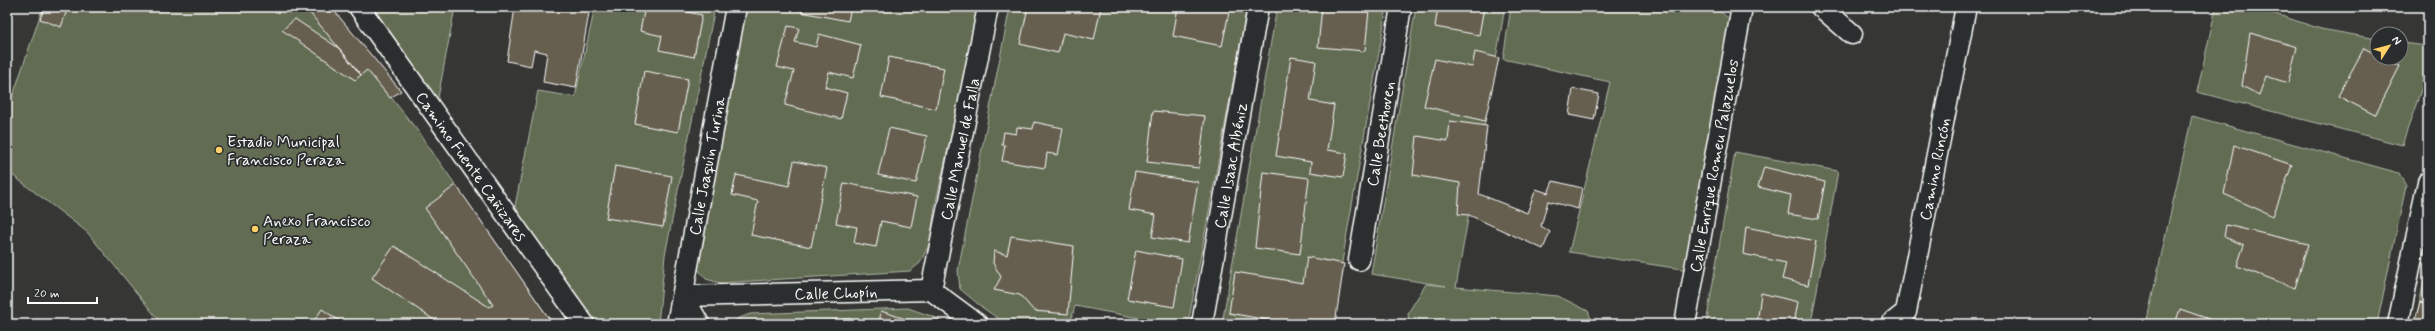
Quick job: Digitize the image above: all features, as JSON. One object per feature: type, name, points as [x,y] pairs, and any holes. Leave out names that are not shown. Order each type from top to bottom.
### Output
[{"type":"street","name":"Camino Fuente Cañizares","points":[[360,7],[584,324]]},
{"type":"street","name":"Calle Joaquín Turina","points":[[677,324],[684,296],[736,7]]},
{"type":"street","name":"Calle Manuel de Falla","points":[[931,290],[988,7]]},
{"type":"street","name":"Calle Isaac Albéniz","points":[[1202,324],[1258,7]]},
{"type":"street","name":"Calle Beethoven","points":[[1359,260],[1401,7]]},
{"type":"street","name":"Calle Enrique Romeu Palazuelos","points":[[1685,324],[1742,7]]},
{"type":"street","points":[[1821,7],[1852,34]]},
{"type":"street","name":"Camino Rincón","points":[[1891,324],[1906,312],[1966,7]]},
{"type":"street","points":[[2398,324],[2428,182]]},
{"type":"street","name":"Calle Chopín","points":[[684,296],[931,290]]},
{"type":"street","points":[[931,290],[977,324]]},
{"type":"street","points":[[684,296],[699,324]]},
{"type":"green space","name":"Estadio Municipal Francisco Peraza","points":[[43,7],[319,7],[417,130],[553,324],[162,324],[87,232],[7,171],[7,113]]},
{"type":"green space","points":[[370,7],[455,7],[437,103]]},
{"type":"green space","points":[[595,7],[715,7],[665,255],[658,324],[594,324],[549,261],[548,254],[538,247],[515,206],[538,91],[575,97]]},
{"type":"green space","points":[[743,7],[980,7],[935,206],[930,243],[920,263],[910,271],[720,283],[706,279],[698,269],[701,230]]},
{"type":"green space","points":[[1010,7],[1247,7],[1188,324],[1171,324],[1075,306],[1070,324],[1006,324],[960,289],[958,270]]},
{"type":"green space","points":[[1277,7],[1387,7],[1331,324],[1222,324]]},
{"type":"green space","points":[[1416,7],[1505,7],[1456,287],[1558,296],[1588,311],[1593,324],[1409,324],[1408,313],[1426,284],[1446,286],[1371,274]]},
{"type":"green space","points":[[1511,7],[1715,7],[1728,18],[1737,39],[1695,271],[1569,252],[1610,82],[1503,59]]},
{"type":"green space","points":[[2216,7],[2254,7],[2321,29],[2369,38],[2369,66],[2409,66],[2409,44],[2428,46],[2428,70],[2402,145],[2197,92]]},
{"type":"green space","points":[[2192,116],[2399,173],[2406,186],[2377,324],[2146,324]]},
{"type":"green space","points":[[1735,152],[1838,171],[1811,324],[1706,324]]},
{"type":"green space","points":[[2428,262],[2428,324],[2415,324]]},
{"type":"green space","points":[[908,308],[937,318],[945,324],[734,324],[737,319],[750,314]]},
{"type":"building","points":[[45,7],[68,7],[61,27],[40,19]]},
{"type":"building","points":[[305,7],[331,7],[401,91],[390,98],[367,70],[361,75]]},
{"type":"building","points":[[515,7],[590,7],[576,88],[543,82],[547,53],[534,50],[531,66],[507,61]]},
{"type":"building","points":[[645,7],[662,7],[702,15],[694,57],[659,50],[662,36],[640,31]]},
{"type":"building","points":[[802,7],[851,7],[848,21],[801,12]]},
{"type":"building","points":[[1028,7],[1101,7],[1094,40],[1063,33],[1058,53],[1020,44]]},
{"type":"building","points":[[1178,7],[1230,7],[1222,46],[1173,36]]},
{"type":"building","points":[[1322,7],[1369,10],[1365,51],[1318,47]]},
{"type":"building","points":[[1438,7],[1484,7],[1479,35],[1435,27]]},
{"type":"building","points":[[295,19],[340,49],[361,75],[355,80],[282,30]]},
{"type":"building","points":[[788,26],[799,28],[795,42],[816,47],[819,34],[861,45],[853,78],[829,72],[825,87],[847,93],[841,119],[785,105],[794,71],[777,67]]},
{"type":"building","points":[[2250,33],[2297,47],[2288,83],[2266,76],[2259,95],[2242,86]]},
{"type":"building","points":[[2364,48],[2369,51],[2369,66],[2400,66],[2375,115],[2338,96]]},
{"type":"building","points":[[1475,52],[1499,58],[1485,121],[1424,106],[1435,59],[1472,67]]},
{"type":"building","points":[[889,57],[944,68],[936,109],[881,97]]},
{"type":"building","points":[[1291,57],[1316,61],[1310,101],[1334,105],[1327,150],[1347,153],[1343,177],[1310,172],[1311,162],[1276,156]]},
{"type":"building","points":[[644,71],[688,79],[678,132],[635,124]]},
{"type":"building","points":[[1573,89],[1599,94],[1594,120],[1569,115]]},
{"type":"building","points":[[1153,111],[1205,116],[1199,168],[1147,162]]},
{"type":"building","points":[[1450,121],[1487,126],[1479,194],[1527,213],[1536,189],[1548,193],[1553,181],[1582,188],[1578,209],[1548,201],[1541,226],[1550,232],[1543,249],[1469,215],[1458,214],[1460,183],[1413,175],[1417,136],[1448,141]]},
{"type":"building","points":[[1034,122],[1063,128],[1058,155],[1047,153],[1045,168],[1002,161],[1005,145],[1002,145],[1004,132],[1016,134],[1017,127],[1033,129]]},
{"type":"building","points":[[889,128],[927,136],[916,183],[878,175]]},
{"type":"building","points":[[2234,145],[2292,165],[2273,216],[2224,194]]},
{"type":"building","points":[[794,161],[827,168],[811,247],[751,235],[758,201],[732,195],[736,175],[789,186]]},
{"type":"building","points":[[615,166],[672,176],[663,227],[606,218]]},
{"type":"building","points":[[1764,167],[1825,182],[1818,219],[1788,214],[1791,195],[1758,187]]},
{"type":"building","points":[[1135,172],[1198,182],[1188,243],[1152,237],[1156,215],[1129,210]]},
{"type":"building","points":[[1263,172],[1309,178],[1300,254],[1255,248]]},
{"type":"building","points":[[844,183],[917,197],[911,227],[881,221],[876,247],[854,243],[857,227],[836,223]]},
{"type":"building","points":[[456,185],[553,324],[440,324],[372,278],[394,246],[489,307],[493,305],[425,208]]},
{"type":"building","points":[[2226,225],[2308,244],[2295,288],[2237,266],[2244,245],[2224,237]]},
{"type":"building","points":[[1746,227],[1816,241],[1808,285],[1782,279],[1786,263],[1743,254]]},
{"type":"building","points":[[1011,236],[1074,246],[1068,314],[1034,311],[1020,295],[994,290],[1001,277],[993,263],[994,251],[1007,255]]},
{"type":"building","points":[[1136,250],[1182,259],[1174,307],[1127,299]]},
{"type":"building","points":[[1307,257],[1344,264],[1335,324],[1290,324],[1229,313],[1235,272],[1303,283]]},
{"type":"building","points":[[1761,293],[1798,302],[1794,324],[1757,324]]},
{"type":"building","points":[[2420,302],[2428,304],[2428,324],[2414,324]]},
{"type":"building","points":[[322,309],[344,324],[312,324]]},
{"type":"building","points":[[2180,309],[2223,324],[2175,324]]},
{"type":"building","points":[[881,311],[921,324],[879,324]]},
{"type":"building","points":[[850,319],[851,324],[785,324]]},
{"type":"place","name":"Estadio Municipal Francisco Peraza","points":[[219,150]]},
{"type":"place","name":"Anexo Francisco Peraza","points":[[255,229]]}]
